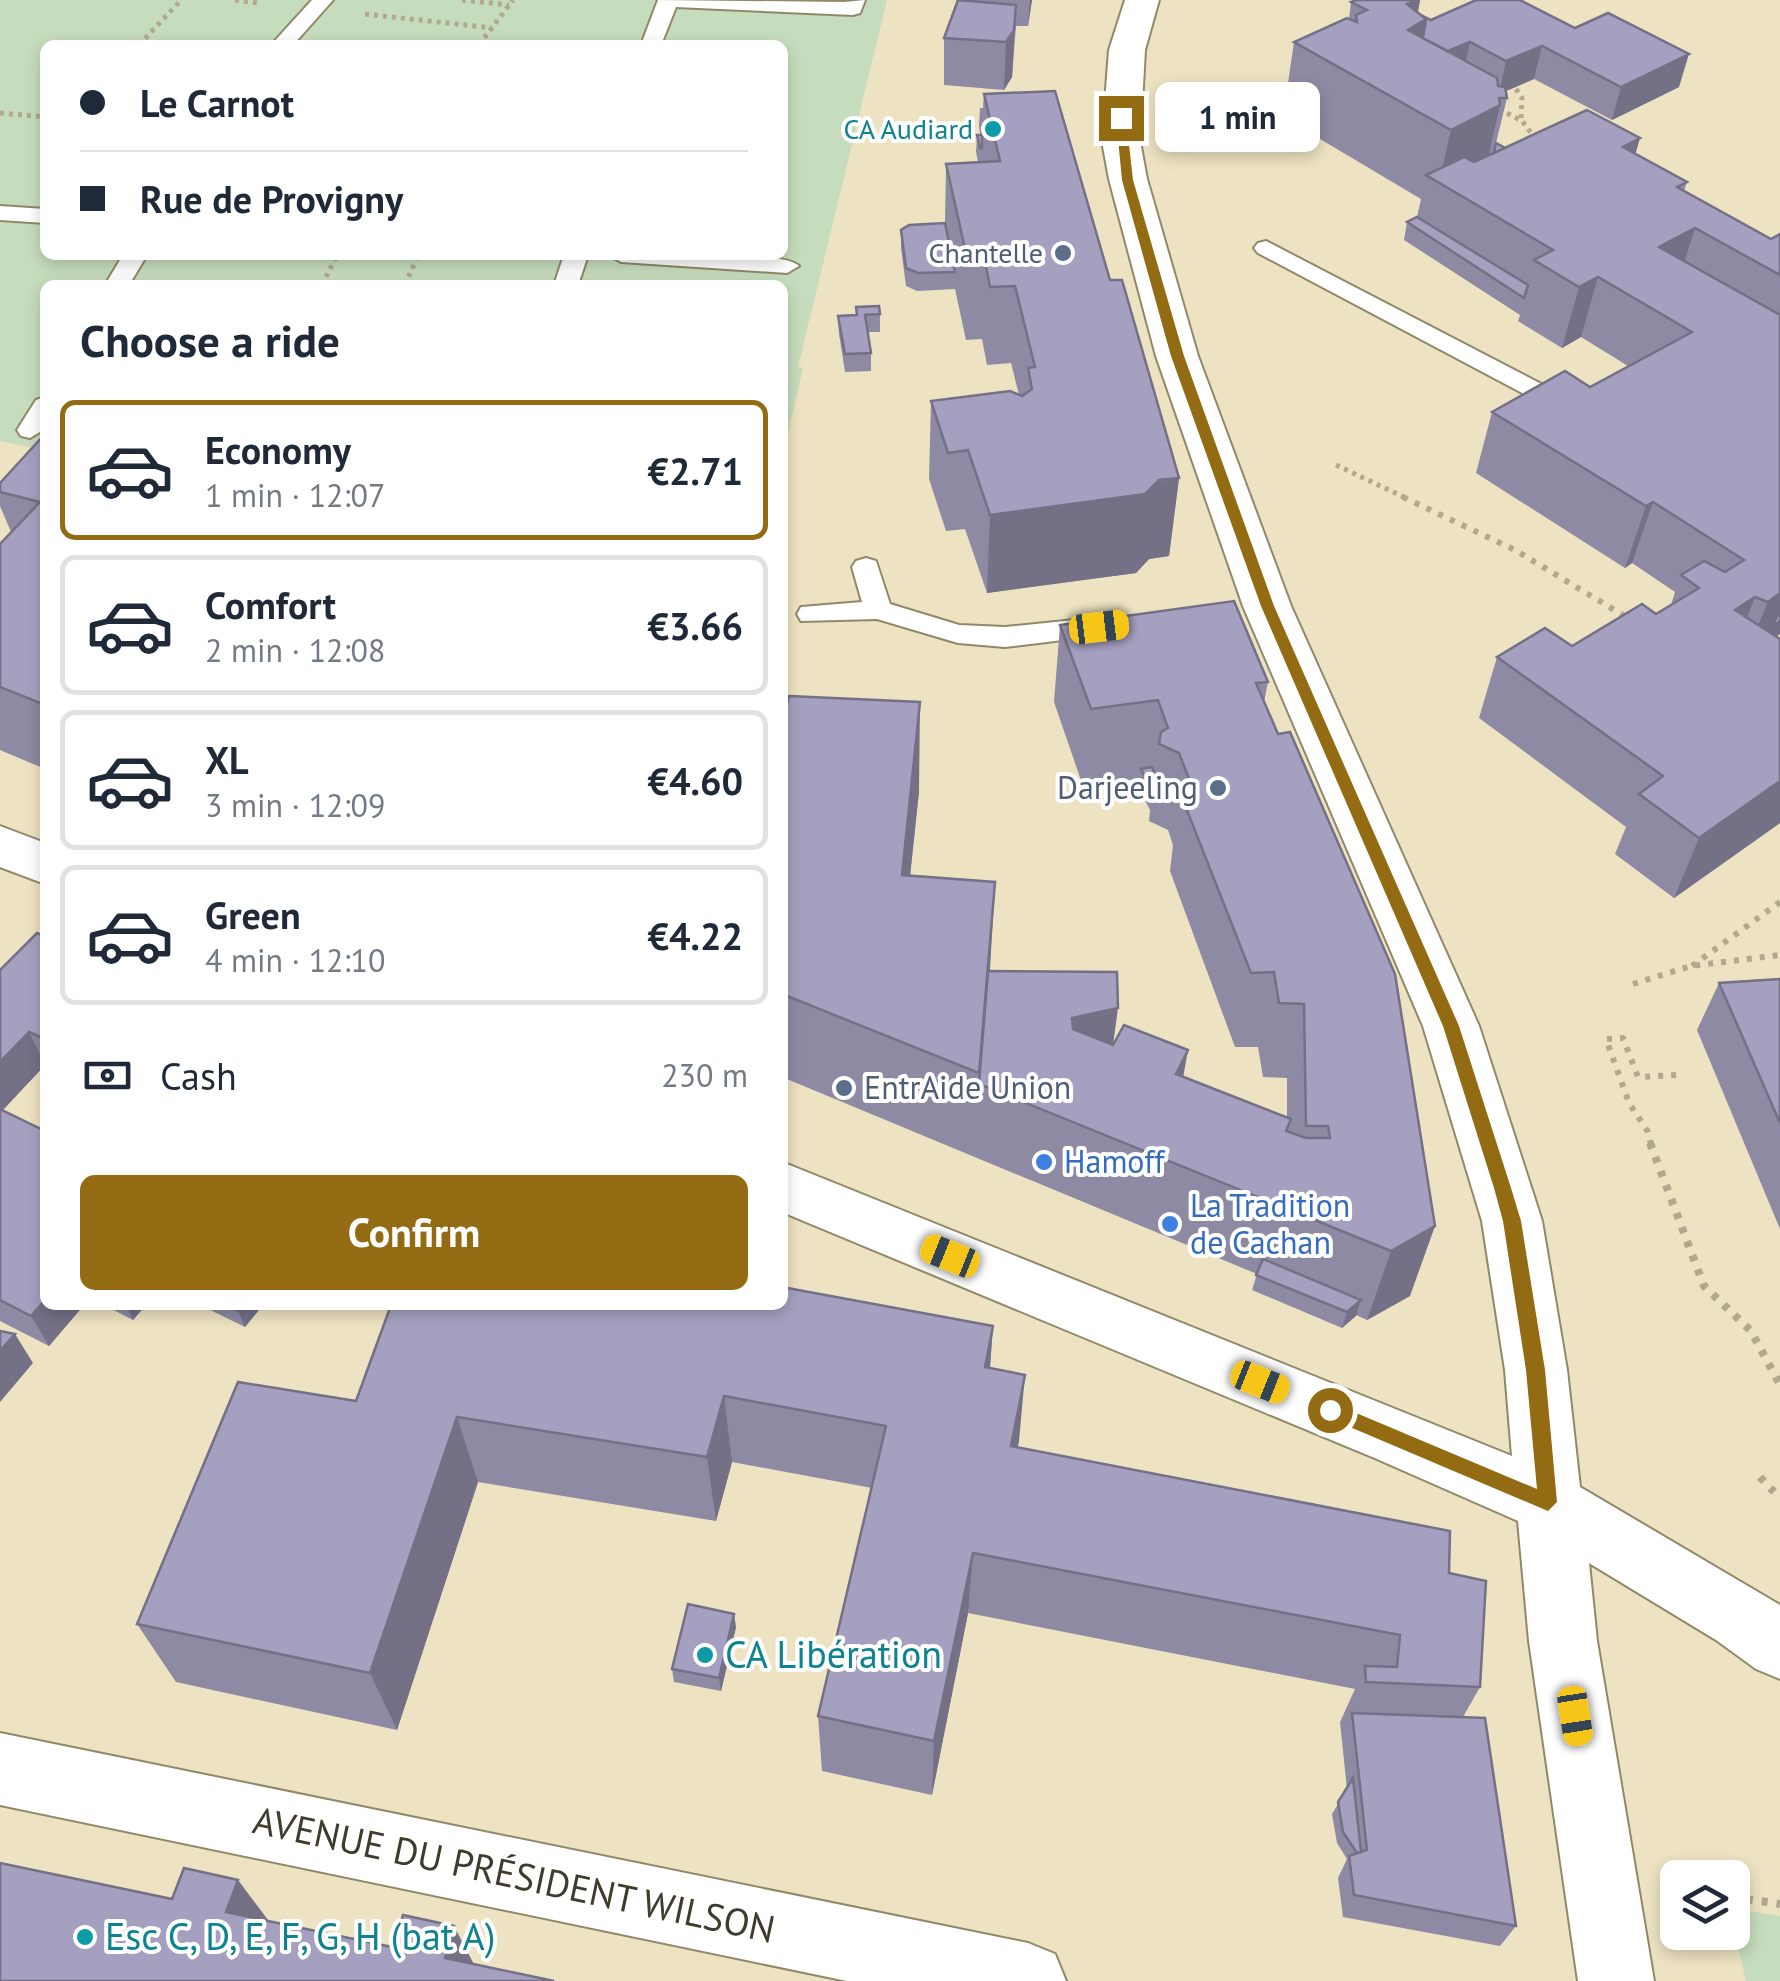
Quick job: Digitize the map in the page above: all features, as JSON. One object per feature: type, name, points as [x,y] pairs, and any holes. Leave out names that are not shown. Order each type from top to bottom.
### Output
[{"type":"street","points":[[1142,0],[1127,50],[1121,141],[1128,180],[1251,608],[1451,1026],[1512,1221],[1530,1333],[1563,1641],[1616,1981]]},
{"type":"street","points":[[0,845],[40,863]]},
{"type":"street","points":[[788,1188],[1548,1502],[1740,1617],[1780,1646]]},
{"type":"street","name":"AVENUE DU PRÉSIDENT WILSON","points":[[0,1770],[1028,1981]]},
{"type":"lane","points":[[287,40],[323,0]]},
{"type":"lane","points":[[654,40],[668,0],[854,9],[855,0]]},
{"type":"lane","points":[[0,213],[40,216]]},
{"type":"lane","points":[[1266,248],[1571,408]]},
{"type":"lane","points":[[697,260],[787,266]]},
{"type":"lane","points":[[30,430],[40,413]]},
{"type":"lane","points":[[866,567],[878,610]]},
{"type":"lane","points":[[811,614],[878,610],[958,634],[1005,637],[1126,624]]},
{"type":"path","points":[[144,40],[181,0]]},
{"type":"path","points":[[462,0],[512,2]]},
{"type":"path","points":[[483,40],[512,2]]},
{"type":"path","points":[[1516,89],[1522,98],[1522,121]]},
{"type":"path","points":[[1494,106],[1522,121],[1542,147]]},
{"type":"path","points":[[0,114],[40,116]]},
{"type":"path","points":[[1336,465],[1515,550],[1644,628]]},
{"type":"path","points":[[1691,966],[1780,902]]},
{"type":"path","points":[[1633,984],[1691,966],[1780,955]]},
{"type":"path","points":[[1678,1075],[1638,1077],[1623,1038],[1606,1039],[1629,1104],[1648,1132],[1650,1147],[1704,1286],[1750,1331],[1780,1385]]},
{"type":"path","points":[[1760,1476],[1774,1492]]},
{"type":"path","points":[[1750,1900],[1780,1904]]},
{"type":"green space","points":[[0,0],[887,0],[798,367],[803,368],[788,433],[788,280],[40,280],[40,449],[0,441]]},
{"type":"green space","points":[[1750,1911],[1780,1916],[1780,1981],[1746,1981],[1739,1950],[1750,1950]]},
{"type":"building","points":[[958,0],[1016,5],[1014,30],[1006,42],[944,38]]},
{"type":"building","points":[[1417,0],[1407,4],[1426,19],[1408,30],[1497,78],[1498,86],[1505,87],[1507,98],[1499,98],[1500,105],[1451,130],[1294,42],[1347,18],[1357,22],[1356,15],[1367,10],[1351,2]]},
{"type":"building","points":[[1476,0],[1520,0],[1575,28],[1608,13],[1689,54],[1621,87],[1542,46],[1506,61],[1470,42],[1448,51],[1423,38],[1426,19],[1421,15],[1431,20]]},
{"type":"building","points":[[1055,91],[1110,280],[1122,280],[1179,478],[1159,480],[1145,494],[990,515],[968,450],[948,453],[931,401],[1010,391],[1022,396],[1032,389],[1028,368],[1035,367],[1015,286],[990,287],[985,261],[968,262],[946,164],[1000,161],[984,94]]},
{"type":"building","points":[[1587,110],[1640,138],[1623,147],[1687,182],[1677,187],[1771,239],[1780,234],[1780,275],[1695,228],[1659,247],[1780,315],[1780,593],[1768,602],[1755,597],[1735,610],[1780,639],[1780,781],[1699,838],[1639,794],[1663,776],[1497,657],[1545,628],[1572,646],[1642,604],[1656,614],[1699,588],[1681,575],[1704,561],[1725,572],[1744,560],[1653,502],[1646,506],[1492,412],[1565,371],[1590,387],[1692,332],[1598,277],[1579,287],[1534,260],[1553,250],[1426,175],[1464,157],[1474,162]]},
{"type":"building","points":[[1417,217],[1528,285],[1524,298],[1407,222]]},
{"type":"building","points":[[945,223],[955,272],[918,273],[906,268],[901,230],[909,225]]},
{"type":"building","points":[[879,306],[880,314],[865,315],[871,353],[845,354],[838,316],[857,315],[856,307]]},
{"type":"building","points":[[40,439],[40,502],[0,492],[0,483]]},
{"type":"building","points":[[40,502],[40,703],[0,687],[0,544]]},
{"type":"building","points":[[1234,601],[1268,682],[1256,683],[1278,734],[1290,732],[1395,974],[1435,1226],[1391,1251],[979,1084],[988,971],[1117,972],[1118,1008],[1072,1018],[1073,1029],[1113,1045],[1124,1025],[1188,1050],[1176,1074],[1291,1119],[1286,1131],[1306,1138],[1330,1138],[1328,1126],[1306,1126],[1304,1004],[1279,1003],[1274,972],[1251,973],[1181,795],[1194,792],[1179,753],[1159,744],[1161,732],[1168,728],[1158,700],[1091,709],[1060,625]]},
{"type":"building","points":[[789,696],[920,702],[902,875],[995,882],[979,1073],[788,996]]},
{"type":"building","points":[[1152,767],[1155,775],[1153,792],[1141,769]]},
{"type":"building","points":[[40,934],[40,1037],[29,1032],[0,1062],[0,970]]},
{"type":"building","points":[[1780,979],[1780,1123],[1719,983]]},
{"type":"building","points":[[0,1109],[40,1129],[40,1306],[31,1316],[0,1300]]},
{"type":"building","points":[[1263,1259],[1361,1300],[1347,1312],[1256,1275]]},
{"type":"building","points":[[788,1288],[993,1326],[985,1367],[1025,1375],[1011,1446],[1450,1531],[1449,1573],[1486,1581],[1480,1687],[1366,1682],[1365,1666],[1397,1667],[1400,1635],[973,1553],[934,1741],[818,1716],[886,1426],[724,1396],[707,1457],[457,1417],[370,1673],[137,1624],[238,1382],[356,1401],[389,1310],[788,1310]]},
{"type":"building","points":[[0,1331],[15,1334],[0,1351]]},
{"type":"building","name":"CA Libération","points":[[688,1604],[734,1614],[719,1678],[672,1669]]},
{"type":"building","points":[[1352,1713],[1485,1718],[1516,1926],[1354,1895],[1349,1856],[1367,1850]]},
{"type":"building","points":[[1353,1778],[1361,1852],[1357,1853],[1343,1832],[1338,1802]]},
{"type":"building","points":[[0,1863],[172,1899],[184,1868],[238,1880],[226,1912],[392,1947],[403,1915],[454,1926],[445,1958],[554,1981],[0,1981]]},
{"type":"place","name":"CA Audiard","points":[[993,129]]},
{"type":"place","name":"Chantelle","points":[[1063,253]]},
{"type":"place","name":"Darjeeling","points":[[1218,788]]},
{"type":"place","name":"EntrAide Union","points":[[844,1088]]},
{"type":"place","name":"Hamoff","points":[[1044,1162]]},
{"type":"place","name":"La Tradition de Cachan","points":[[1170,1224]]},
{"type":"place","name":"CA Libération","points":[[705,1655]]},
{"type":"place","name":"Esc C, D, E, F, G, H (bat A)","points":[[85,1937]]},
{"type":"route","points":[[1121,118],[1128,180],[1178,356],[1268,606],[1451,1026],[1502,1188],[1512,1221],[1536,1370],[1548,1502],[1330,1410]]}]
